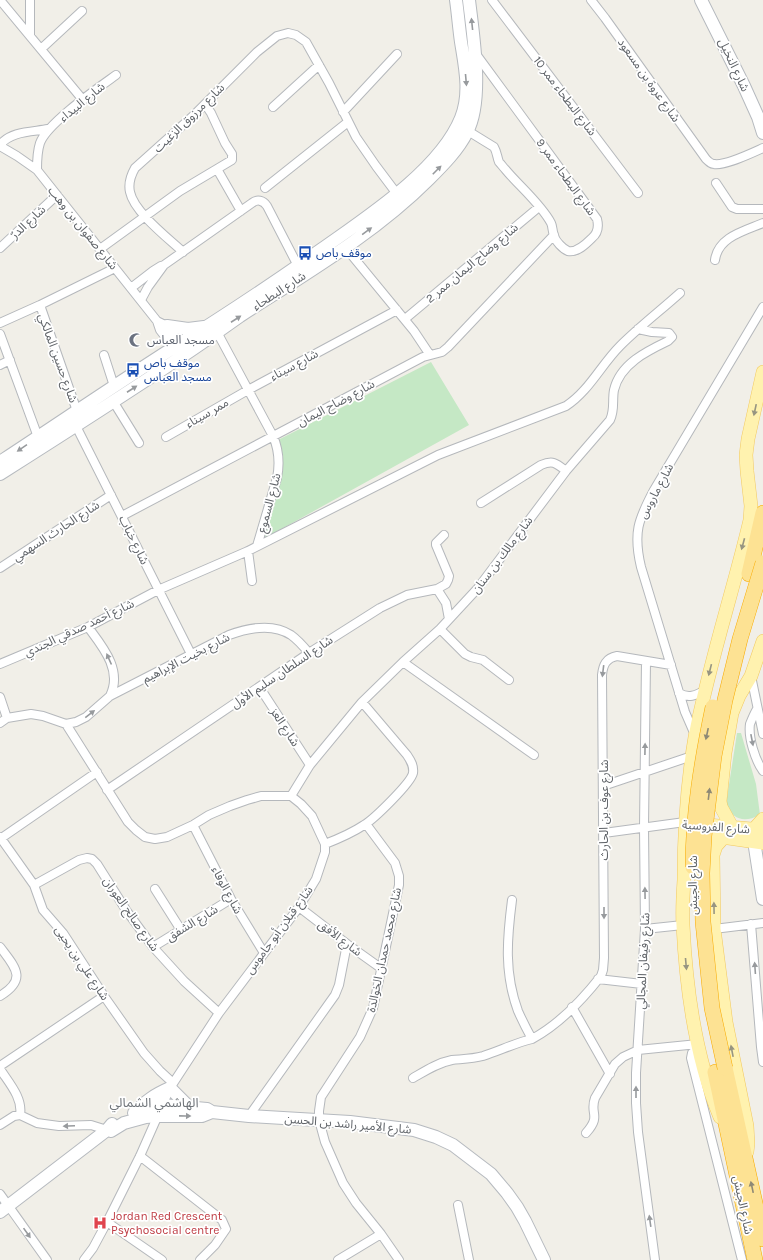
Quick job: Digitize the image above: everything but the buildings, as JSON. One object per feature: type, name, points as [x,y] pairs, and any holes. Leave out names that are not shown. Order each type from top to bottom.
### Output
[{"type":"highway","name":"شارع الجيش","points":[[755,1260],[729,1139],[711,1076],[700,995],[694,935],[693,844],[697,800],[710,719],[731,636],[749,574],[759,509]]},
{"type":"highway","name":"شارع الجيش","points":[[763,562],[740,639],[725,700],[714,756],[704,836],[702,873],[703,922],[712,1008],[711,1076],[746,1158],[763,1239]]},
{"type":"main road","points":[[711,1076],[699,1046],[688,987],[683,925],[684,827],[692,756],[706,690],[748,525],[759,509],[746,471],[746,455],[748,439],[763,372]]},
{"type":"main road","points":[[746,1158],[748,1144],[747,1126],[726,1022],[714,929],[714,855],[716,846],[728,832],[720,801],[724,760],[732,713],[739,696],[751,676],[763,640]]},
{"type":"main road","points":[[758,836],[763,819]]},
{"type":"main road","name":"شارع الفروسية","points":[[684,827],[758,836]]},
{"type":"street","points":[[0,0],[83,100]]},
{"type":"street","points":[[30,0],[30,36]]},
{"type":"street","name":"شارع البطحاء","points":[[212,329],[345,247],[383,219],[443,149],[457,128],[465,105],[467,81],[456,0]]},
{"type":"street","name":"شارع البطحاء","points":[[0,474],[113,401],[298,266],[441,166],[455,151],[468,130],[474,113],[476,88],[469,0]]},
{"type":"street","name":"شارع البطحاء ممر 10","points":[[492,0],[638,193]]},
{"type":"street","name":"شارع عروة بن مسعود","points":[[591,0],[706,159],[716,165],[725,164],[763,148]]},
{"type":"street","name":"شارع النخيل","points":[[701,0],[744,86],[758,117],[763,133]]},
{"type":"street","points":[[41,49],[82,11]]},
{"type":"street","name":"شارع مرزوق الزغيت","points":[[183,252],[145,216],[136,205],[131,195],[129,181],[133,172],[265,45],[280,35],[292,34],[300,37],[306,42],[348,122],[372,162],[403,194]]},
{"type":"street","name":"شارع البطحاء ممر 9","points":[[468,130],[494,147],[500,162],[551,223],[554,235],[564,248],[569,251],[579,249],[594,236],[599,225],[596,219],[474,51]]},
{"type":"street","points":[[343,112],[397,54]]},
{"type":"street","points":[[273,107],[319,66]]},
{"type":"street","name":"شارع البيداء","points":[[37,170],[37,158],[40,142],[48,129],[116,75]]},
{"type":"street","points":[[100,249],[180,191],[233,159],[233,156],[205,104]]},
{"type":"street","points":[[265,188],[348,122]]},
{"type":"street","name":"شارع البيداء","points":[[1,142],[12,135],[48,129]]},
{"type":"street","name":"شارع صفوان بن وهب","points":[[1,142],[17,156],[37,170],[131,288],[162,323],[181,350]]},
{"type":"street","points":[[217,169],[241,211]]},
{"type":"street","points":[[716,183],[732,207],[737,209],[763,209]]},
{"type":"street","name":"شارع الدرّ","points":[[0,248],[57,195]]},
{"type":"street","points":[[131,288],[155,269],[164,265],[256,201],[264,202],[268,208],[298,266]]},
{"type":"street","name":"شارع وضاح اليمان ممر 2","points":[[405,319],[538,207]]},
{"type":"street","points":[[715,260],[718,250],[727,240],[763,223]]},
{"type":"street","name":"شارع وضاح اليمان","points":[[122,516],[423,357],[442,352],[554,235]]},
{"type":"street","points":[[345,247],[405,319],[430,355]]},
{"type":"street","points":[[141,300],[148,286],[164,265]]},
{"type":"street","name":"شارع حسين المالكي","points":[[0,323],[115,268]]},
{"type":"street","points":[[158,590],[248,551],[438,455],[566,406],[581,394],[604,364],[638,329],[680,293]]},
{"type":"street","name":"شارع حسين المالكي","points":[[40,305],[77,410]]},
{"type":"street","name":"شارع ماروس","points":[[696,735],[688,720],[679,693],[638,551],[637,534],[639,522],[644,509],[654,490],[763,307]]},
{"type":"street","name":"شارع سيناء","points":[[248,390],[397,310]]},
{"type":"street","points":[[162,323],[188,329],[212,329],[248,390]]},
{"type":"street","name":"شارع مالك بن سنان","points":[[291,796],[310,765],[362,702],[440,629],[478,588],[566,470],[610,420],[613,414],[614,390],[622,372],[641,355],[670,340],[672,337],[669,333],[638,329]]},
{"type":"street","points":[[0,334],[38,437]]},
{"type":"street","name":"شارع البطحاء","points":[[1,460],[114,386],[181,350]]},
{"type":"street","points":[[104,355],[114,386]]},
{"type":"street","points":[[0,365],[10,360]]},
{"type":"street","name":"شارع السموع","points":[[248,390],[273,436],[278,452],[279,468],[257,546]]},
{"type":"street","name":"ممر سيناء","points":[[166,437],[248,390]]},
{"type":"street","points":[[113,401],[139,443]]},
{"type":"street","name":"شارع خباب","points":[[76,426],[191,654]]},
{"type":"street","points":[[481,504],[541,465],[549,462],[555,463],[566,470]]},
{"type":"street","name":"شارع الحارث السهمي","points":[[0,568],[111,495]]},
{"type":"street","points":[[444,535],[436,543],[436,548],[449,576],[446,584],[436,589],[446,603],[449,619]]},
{"type":"street","points":[[248,551],[252,581]]},
{"type":"street","name":"شارع السلطان سليم الأول","points":[[107,790],[260,688],[309,653],[380,608],[414,593],[436,589]]},
{"type":"street","name":"شارع أحمد صدقي الجندي","points":[[0,664],[88,626],[158,590]]},
{"type":"street","points":[[88,626],[112,664],[114,675],[113,690],[110,696]]},
{"type":"street","name":"شارع بخيت الإبراهيم","points":[[66,724],[76,722],[86,717],[110,696],[229,635],[251,628],[286,632],[293,636],[309,653]]},
{"type":"street","points":[[440,629],[464,654],[482,660],[509,680]]},
{"type":"street","name":"شارع عوف بن الحارث","points":[[598,979],[603,970],[604,964],[603,666],[608,659],[617,656],[671,665]]},
{"type":"street","name":"شارع رفيفان المجالي","points":[[646,661],[644,827],[645,929],[636,1088],[637,1117],[655,1260]]},
{"type":"street","points":[[403,662],[534,755]]},
{"type":"street","points":[[751,676],[763,734]]},
{"type":"street","name":"شارع العز","points":[[260,688],[310,765]]},
{"type":"street","points":[[679,693],[686,696],[693,696],[706,690]]},
{"type":"street","points":[[0,697],[7,718]]},
{"type":"street","points":[[0,723],[7,718],[31,714],[43,716],[66,724],[128,822],[145,836],[155,839],[168,837],[193,825],[209,815],[230,806],[261,796],[291,796],[312,816],[325,844],[366,824],[402,790],[409,782],[413,772],[412,763],[407,755],[362,702]]},
{"type":"street","points":[[757,709],[751,721],[750,732],[755,756],[763,770]]},
{"type":"street","points":[[604,786],[692,756]]},
{"type":"street","points":[[0,838],[97,772]]},
{"type":"street","name":"شارع محمد حمدان الخوالدة","points":[[366,824],[395,862],[399,876],[399,885],[373,1008],[360,1037],[321,1097],[319,1120],[325,1142],[343,1183],[356,1203],[399,1260]]},
{"type":"street","name":"شارع الوفاء","points":[[193,825],[232,899],[264,953]]},
{"type":"street","name":"شارع الفروسية","points":[[604,832],[644,827],[684,827]]},
{"type":"street","points":[[758,836],[763,899]]},
{"type":"street","name":"شارع علي بن يحيى","points":[[0,838],[34,885],[43,910],[63,933],[104,996],[144,1053],[171,1086]]},
{"type":"street","name":"شارع قبلان أبو جاموس","points":[[84,1260],[93,1248],[107,1222],[140,1156],[171,1086],[219,1013],[299,907],[316,878],[323,858],[325,844]]},
{"type":"street","name":"شارع صالح العوران","points":[[34,885],[79,860],[87,858],[92,859],[152,947],[184,981],[219,1013]]},
{"type":"street","points":[[155,888],[181,930]]},
{"type":"street","name":"شارع الشفق","points":[[152,947],[232,899]]},
{"type":"street","points":[[512,900],[507,947],[510,980],[519,1012],[532,1039]]},
{"type":"street","name":"شارع الأفق","points":[[299,907],[382,969]]},
{"type":"street","points":[[714,929],[763,923]]},
{"type":"street","points":[[751,924],[760,1047],[763,1062]]},
{"type":"street","points":[[645,929],[683,925]]},
{"type":"street","points":[[249,1116],[335,995],[339,985],[347,944]]},
{"type":"street","points":[[0,947],[13,964],[17,973],[17,980],[12,987],[0,996]]},
{"type":"street","points":[[413,1078],[442,1063],[453,1060],[480,1057],[532,1039],[548,1028],[572,1007],[598,979],[642,984]]},
{"type":"street","points":[[0,1125],[17,1115],[21,1110],[20,1101],[0,1068],[104,996]]},
{"type":"street","points":[[572,1007],[610,1074]]},
{"type":"street","points":[[586,1132],[594,1122],[595,1115],[593,1105],[595,1098],[617,1061],[638,1050],[699,1046]]},
{"type":"street","points":[[711,1076],[742,1260]]},
{"type":"street","points":[[134,1113],[155,1094],[171,1086],[189,1107]]},
{"type":"street","name":"شارع الأمير راشد بن الحسن","points":[[4,1209],[107,1130],[111,1124],[118,1119],[134,1113],[189,1107],[207,1109],[212,1112],[249,1116],[388,1126],[414,1130],[436,1137],[453,1145],[491,1174],[507,1193],[525,1221],[544,1260]]},
{"type":"street","name":"شارع الأمير راشد بن الحسن","points":[[107,1130],[111,1131],[122,1124],[160,1110],[202,1116],[212,1112]]},
{"type":"street","points":[[17,1115],[37,1123],[59,1126],[90,1125],[107,1130]]},
{"type":"street","points":[[140,1156],[222,1220],[226,1229],[224,1233],[215,1245],[200,1260]]},
{"type":"street","points":[[0,1194],[4,1209],[47,1260]]},
{"type":"street","points":[[458,1205],[469,1260]]},
{"type":"street","points":[[107,1222],[162,1260]]},
{"type":"street","points":[[338,1260],[380,1234]]},
{"type":"green space","points":[[431,362],[469,425],[258,542],[278,485],[278,440]]},
{"type":"green space","points":[[737,733],[741,733],[756,784],[760,815],[749,819],[736,817],[732,814],[726,804]]},
{"type":"place","name":"موقف باص","points":[[305,253]]},
{"type":"place","name":"مسجد العباس","points":[[136,340]]},
{"type":"place","name":"موقف باص مسجد العباس","points":[[133,370]]},
{"type":"place","name":"Jordan Red Crescent Psychosocial centre","points":[[100,1223]]},
{"type":"district","name":"الهاشمي الشمالي","points":[[154,1102]]}]
